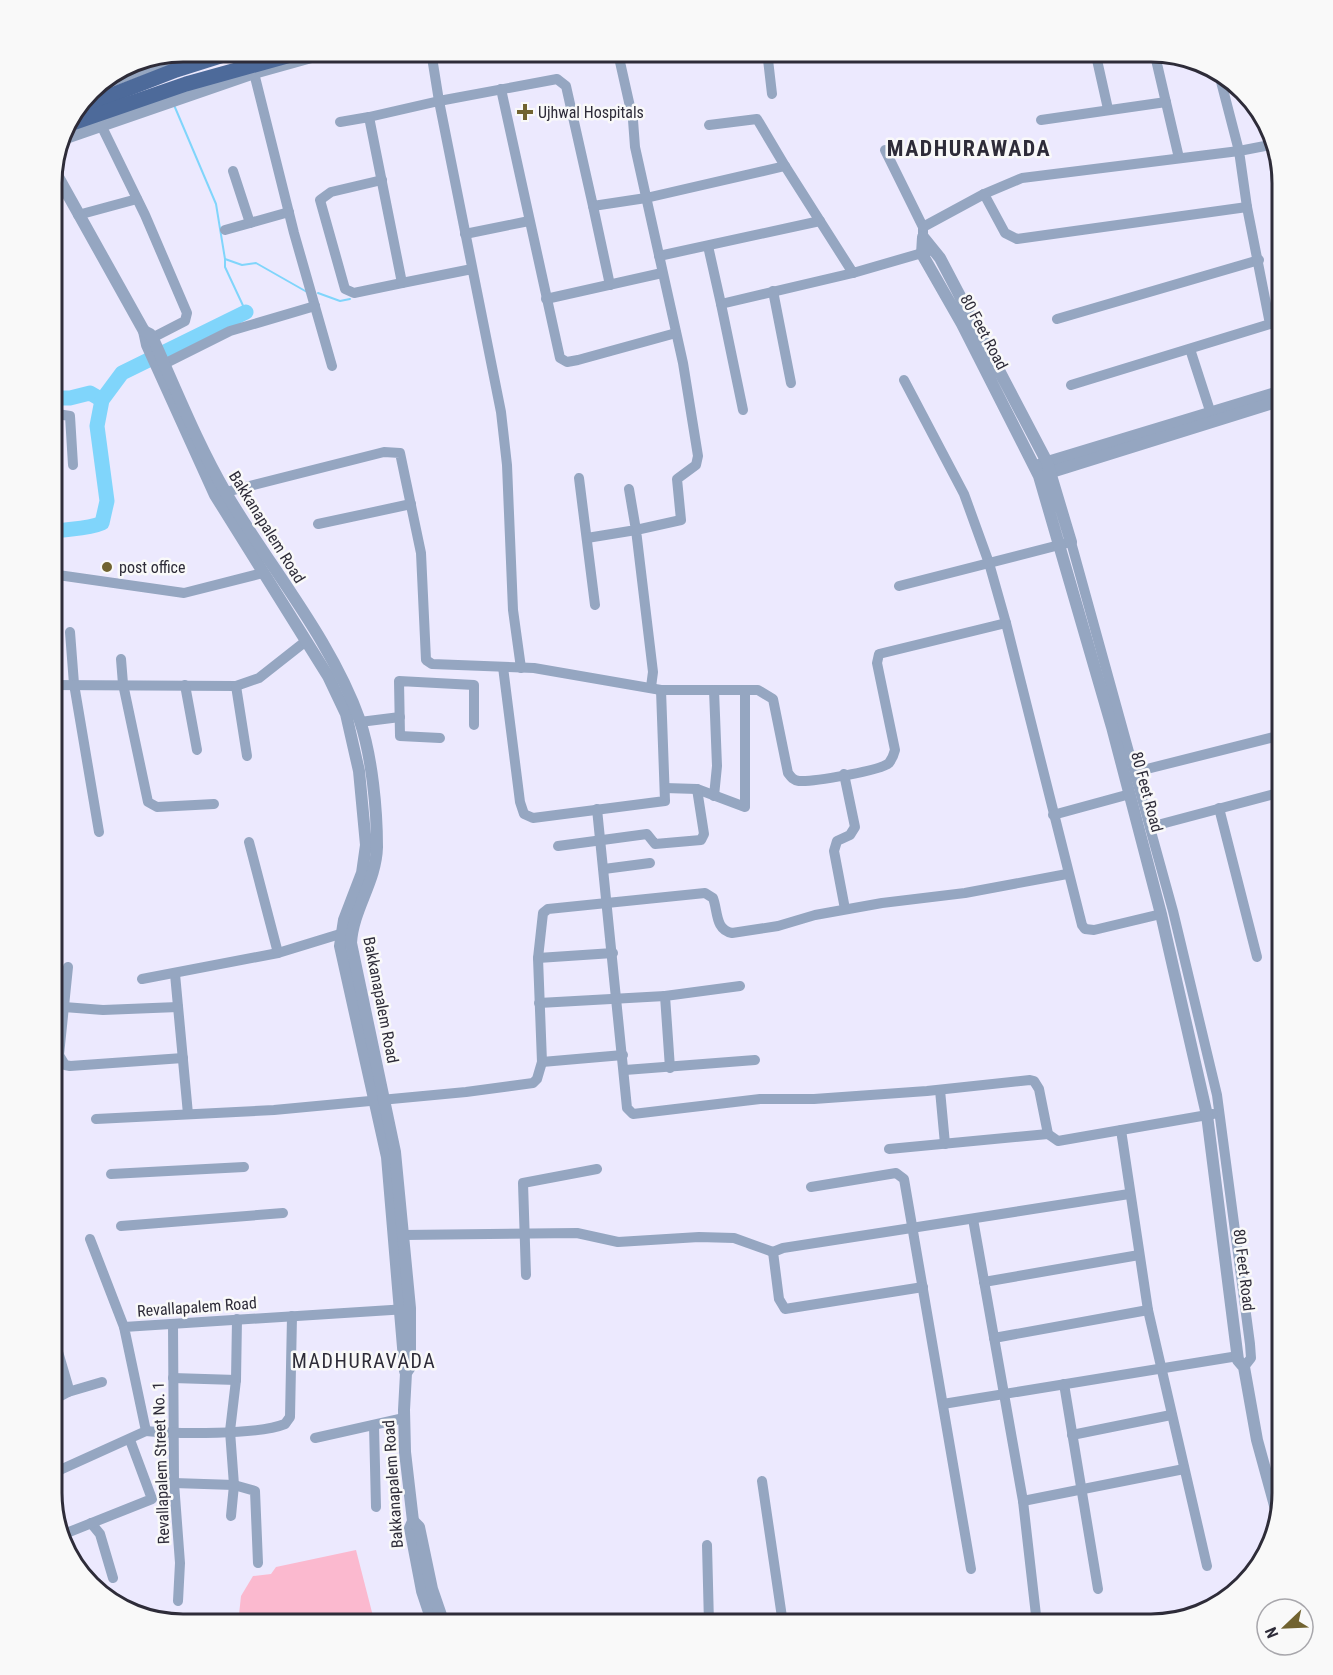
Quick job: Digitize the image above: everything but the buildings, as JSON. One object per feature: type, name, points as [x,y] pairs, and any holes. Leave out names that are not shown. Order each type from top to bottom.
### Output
[{"type":"main road","points":[[94,101],[160,72],[196,62]]},
{"type":"main road","points":[[82,116],[160,72],[243,62]]},
{"type":"street","points":[[71,136],[254,73],[294,62]]},
{"type":"street","points":[[433,62],[501,411],[507,465],[513,610],[521,668]]},
{"type":"street","points":[[587,538],[681,520],[677,479],[696,465],[696,445],[675,333],[635,147],[632,111],[620,62]]},
{"type":"street","points":[[768,62],[772,94]]},
{"type":"street","points":[[1097,62],[1108,109]]},
{"type":"street","points":[[1157,62],[1179,158]]},
{"type":"street","points":[[115,83],[160,72],[172,63]]},
{"type":"street","points":[[254,73],[289,212],[332,366]]},
{"type":"street","points":[[340,122],[501,89],[557,79],[562,81],[566,86],[610,285]]},
{"type":"street","points":[[1071,385],[1270,324],[1239,151],[1222,85]]},
{"type":"street","points":[[501,89],[560,358],[567,362],[675,333]]},
{"type":"street","points":[[1041,120],[1166,102]]},
{"type":"street","points":[[369,117],[402,283]]},
{"type":"street","points":[[709,124],[757,119],[853,273]]},
{"type":"street","points":[[101,125],[137,199],[187,313],[185,321],[149,339]]},
{"type":"street","points":[[923,232],[984,194],[1022,178],[1265,146]]},
{"type":"street","points":[[721,304],[853,273],[927,252],[923,232],[885,150]]},
{"type":"street","points":[[592,206],[646,198],[785,166]]},
{"type":"street","points":[[233,171],[250,223]]},
{"type":"street","points":[[382,180],[331,192],[320,200],[345,289],[354,293],[472,268]]},
{"type":"street","points":[[62,185],[149,339],[220,494],[264,573],[328,676],[346,714],[355,745],[363,802],[365,861],[340,934],[342,961],[379,1099],[405,1309]]},
{"type":"street","points":[[984,194],[1005,233],[1017,239],[1248,207]]},
{"type":"street","points":[[78,215],[137,199]]},
{"type":"street","points":[[225,230],[289,212]]},
{"type":"street","points":[[465,234],[529,221]]},
{"type":"street","points":[[659,256],[820,221]]},
{"type":"street","points":[[708,246],[743,410]]},
{"type":"street","name":"80 Feet Road","points":[[927,252],[962,324],[1043,469],[1066,543],[1214,1114],[1241,1362],[1257,1440],[1272,1494]]},
{"type":"street","points":[[1057,319],[1258,260]]},
{"type":"street","points":[[546,299],[662,273]]},
{"type":"street","points":[[773,291],[791,383]]},
{"type":"street","points":[[160,362],[230,331],[315,306]]},
{"type":"street","points":[[1190,349],[1212,417]]},
{"type":"street","points":[[904,380],[964,494],[989,563],[1006,623],[1067,874],[1085,930],[1094,930],[1161,914]]},
{"type":"street","points":[[1043,469],[1212,417],[1272,395]]},
{"type":"street","points":[[1212,417],[1272,402]]},
{"type":"street","points":[[62,415],[70,416],[73,465]]},
{"type":"street","points":[[220,494],[394,451],[402,457],[421,553],[426,660],[432,664],[521,668],[656,689],[758,690],[773,699],[788,773],[791,778],[800,781],[882,767],[893,756],[895,750],[877,663],[879,654],[1006,623]]},
{"type":"street","points":[[579,478],[595,605]]},
{"type":"street","points":[[503,667],[524,814],[533,818],[665,801],[656,689],[629,489]]},
{"type":"street","name":"Bakkanapalem Road","points":[[220,494],[329,657],[360,722],[371,776],[377,847],[375,867],[355,918],[351,943],[379,1099],[393,1132],[404,1235],[405,1309],[410,1367],[406,1373],[404,1418],[405,1452],[413,1521],[410,1528],[417,1570],[430,1614]]},
{"type":"street","points":[[318,524],[411,504]]},
{"type":"street","points":[[889,1149],[1048,1134],[1058,1140],[1214,1114],[1173,911],[1135,772],[1066,543],[899,586]]},
{"type":"street","points":[[62,576],[184,593],[264,573]]},
{"type":"street","points":[[70,632],[74,684],[99,832]]},
{"type":"street","points":[[62,685],[236,686],[259,678],[306,641]]},
{"type":"street","points":[[121,659],[123,684],[148,802],[157,807],[214,804]]},
{"type":"street","points":[[440,738],[400,736],[399,681],[474,684],[474,725]]},
{"type":"street","points":[[181,685],[197,750]]},
{"type":"street","points":[[236,686],[247,756]]},
{"type":"street","points":[[714,690],[717,766],[714,796]]},
{"type":"street","points":[[665,788],[697,789],[745,807],[747,804],[745,690]]},
{"type":"street","points":[[360,722],[400,717]]},
{"type":"street","points":[[1135,772],[1272,737]]},
{"type":"street","points":[[844,774],[855,827],[850,835],[837,841],[834,851],[845,909]]},
{"type":"street","points":[[558,846],[647,834],[656,844],[701,840],[704,834],[697,789]]},
{"type":"street","points":[[1053,815],[1130,794]]},
{"type":"street","points":[[1150,827],[1272,795]]},
{"type":"street","points":[[1219,808],[1257,957]]},
{"type":"street","points":[[597,809],[618,1000],[627,1108],[633,1114],[760,1099],[814,1099],[1034,1081],[1039,1089],[1048,1134]]},
{"type":"street","points":[[249,842],[278,953]]},
{"type":"street","points":[[604,869],[650,863]]},
{"type":"street","points":[[96,1119],[274,1110],[528,1085],[537,1079],[542,1062],[538,958],[543,913],[548,909],[608,901],[705,893],[713,898],[719,924],[727,932],[732,933],[778,926],[845,909],[965,893],[1067,874]]},
{"type":"street","points":[[142,979],[278,953],[340,934]]},
{"type":"street","points":[[538,958],[613,953]]},
{"type":"street","points":[[62,1019],[68,967]]},
{"type":"street","points":[[175,974],[188,1114]]},
{"type":"street","points":[[539,1004],[665,996],[740,986]]},
{"type":"street","points":[[665,996],[670,1068]]},
{"type":"street","points":[[63,1007],[103,1010],[178,1006]]},
{"type":"street","points":[[542,1062],[623,1055]]},
{"type":"street","points":[[62,1060],[65,1065],[70,1066],[183,1058]]},
{"type":"street","points":[[625,1070],[755,1060]]},
{"type":"street","points":[[940,1090],[945,1144]]},
{"type":"street","points":[[1121,1130],[1148,1310],[1207,1566]]},
{"type":"street","points":[[111,1174],[244,1167]]},
{"type":"street","points":[[526,1275],[523,1183],[597,1169]]},
{"type":"street","points":[[811,1187],[900,1174],[904,1179],[971,1569]]},
{"type":"street","points":[[404,1235],[587,1233],[618,1242],[699,1237],[734,1238],[772,1252],[783,1248],[913,1230],[1130,1194]]},
{"type":"street","points":[[121,1226],[283,1213]]},
{"type":"street","points":[[973,1219],[1023,1501],[1036,1614]]},
{"type":"street","points":[[90,1239],[124,1327]]},
{"type":"street","points":[[772,1252],[779,1299],[785,1309],[923,1287]]},
{"type":"street","points":[[984,1282],[1139,1255]]},
{"type":"street","name":"Revallapalem Road","points":[[146,1431],[124,1327],[405,1309]]},
{"type":"street","points":[[994,1338],[1148,1310]]},
{"type":"street","points":[[62,1469],[146,1431],[173,1433],[230,1431],[285,1424],[290,1417],[292,1316]]},
{"type":"street","points":[[231,1516],[234,1485],[230,1431],[236,1380],[237,1319]]},
{"type":"street","name":"Revallapalem Street No. 1","points":[[173,1324],[174,1483],[180,1563],[178,1601]]},
{"type":"street","points":[[943,1404],[1161,1369],[1241,1362]]},
{"type":"street","points":[[62,1369],[68,1392]]},
{"type":"street","points":[[173,1378],[236,1380]]},
{"type":"street","points":[[62,1395],[102,1382]]},
{"type":"street","points":[[1064,1384],[1098,1588]]},
{"type":"street","points":[[1072,1435],[1171,1415]]},
{"type":"street","points":[[315,1438],[404,1418]]},
{"type":"street","points":[[374,1426],[376,1506]]},
{"type":"street","points":[[68,1532],[152,1498],[130,1440]]},
{"type":"street","points":[[1023,1501],[1184,1469]]},
{"type":"street","points":[[762,1481],[782,1614]]},
{"type":"street","points":[[174,1483],[234,1485],[255,1491],[258,1563]]},
{"type":"street","points":[[413,1521],[419,1527],[432,1588],[441,1614]]},
{"type":"street","points":[[91,1523],[100,1534],[113,1578]]},
{"type":"street","points":[[707,1545],[709,1614]]},
{"type":"shaded area","points":[[356,1550],[372,1614],[239,1614],[241,1596],[253,1576],[271,1574],[276,1567]]},
{"type":"waterway","points":[[174,105],[216,204],[225,259]]},
{"type":"waterway","points":[[246,312],[225,267],[225,259],[242,265],[256,263],[307,292]]},
{"type":"waterway","points":[[318,293],[340,301],[350,299]]},
{"type":"waterway","points":[[62,531],[102,523],[107,501],[97,426],[102,400],[122,373],[246,312]]},
{"type":"waterway","points":[[62,398],[90,393],[102,400]]},
{"type":"place","name":"Ujhwal Hospitals","points":[[525,112]]},
{"type":"place","name":"post office","points":[[107,567]]},
{"type":"district","name":"MADHURAWADA","points":[[969,148]]},
{"type":"district","name":"MADHURAVADA","points":[[364,1361]]}]
